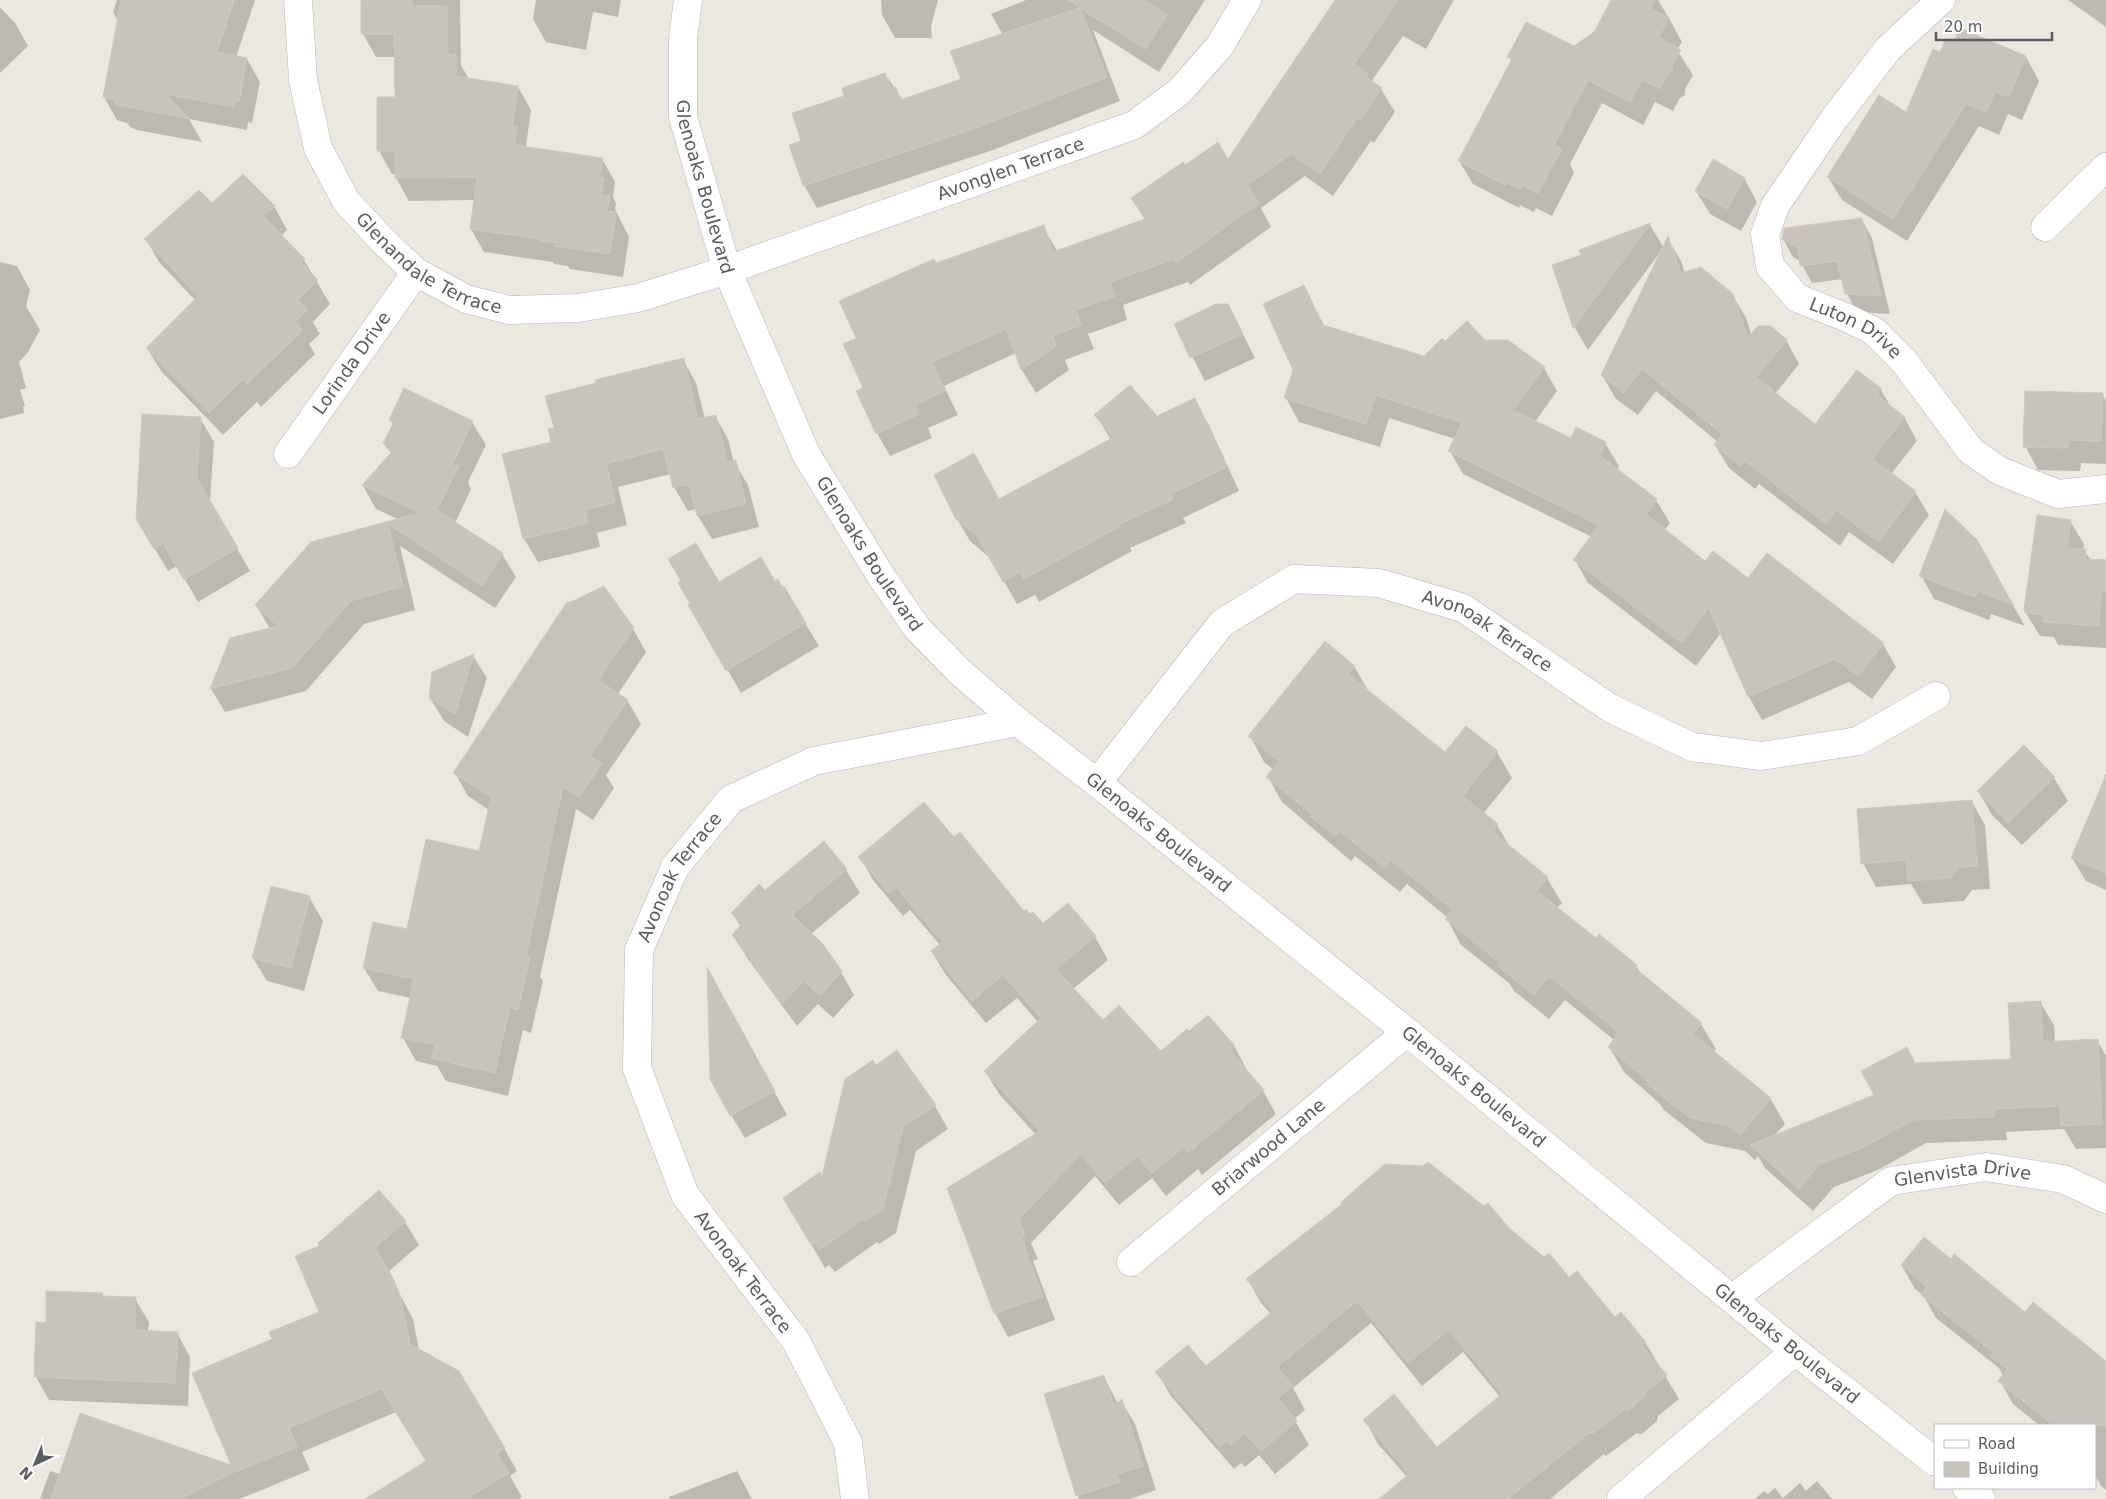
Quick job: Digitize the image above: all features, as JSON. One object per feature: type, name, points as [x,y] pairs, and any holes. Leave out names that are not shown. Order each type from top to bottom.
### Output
[{"type":"street","name":"Glenandale Terrace","points":[[298,0],[303,80],[318,148],[346,201],[416,272],[466,299],[509,310],[578,308],[638,298],[727,270]]},
{"type":"street","name":"Glenoaks Boulevard","points":[[688,0],[683,39],[684,117],[727,270],[806,454],[881,576],[917,628],[960,672],[1018,722],[1097,783],[1407,1032],[1795,1350],[1934,1461]]},
{"type":"street","name":"Avonglen Terrace","points":[[727,270],[1134,124],[1179,92],[1219,47],[1248,0]]},
{"type":"street","name":"Luton Drive","points":[[1941,0],[1888,49],[1834,120],[1775,206],[1765,234],[1770,266],[1797,298],[1874,331],[1903,360],[1971,451],[2000,471],[2058,494],[2106,489]]},
{"type":"street","points":[[2045,227],[2106,167]]},
{"type":"street","name":"Lorinda Drive","points":[[288,454],[416,272]]},
{"type":"street","name":"Avonoak Terrace","points":[[1097,783],[1222,623],[1294,579],[1379,583],[1462,608],[1610,708],[1692,747],[1761,756],[1858,741],[1936,696]]},
{"type":"street","name":"Avonoak Terrace","points":[[855,1499],[848,1443],[796,1341],[685,1195],[637,1068],[639,950],[675,867],[731,799],[814,761],[1018,722]]},
{"type":"street","name":"Briarwood Lane","points":[[1131,1262],[1407,1032]]},
{"type":"street","name":"Glenvista Drive","points":[[1733,1298],[1891,1181],[1986,1167],[2063,1179],[2106,1199]]},
{"type":"street","points":[[1621,1499],[1795,1350]]},
{"type":"street","points":[[1968,1489],[1981,1499]]},
{"type":"building","points":[[121,0],[234,0],[217,52],[247,58],[239,101],[235,100],[234,107],[166,94],[190,119],[115,104],[115,100],[103,97]]},
{"type":"building","points":[[361,0],[412,0],[412,6],[447,6],[448,55],[456,54],[456,76],[518,86],[512,127],[517,127],[514,145],[603,158],[600,178],[604,178],[601,195],[610,196],[607,211],[616,212],[610,254],[555,246],[556,243],[539,241],[540,239],[470,229],[477,177],[395,178],[395,151],[377,151],[377,97],[395,97],[394,34],[361,34]]},
{"type":"building","points":[[1068,0],[1144,0],[1167,15],[1146,49],[1081,9],[1107,77],[979,127],[803,186],[789,145],[801,141],[792,113],[844,96],[842,88],[885,73],[891,89],[896,87],[900,100],[961,79],[950,51],[1080,8]]},
{"type":"building","points":[[1335,0],[1398,0],[1354,64],[1368,74],[1366,77],[1382,88],[1360,120],[1357,118],[1320,174],[1291,154],[1247,185],[1259,203],[1176,263],[1174,259],[1110,282],[1115,296],[1076,310],[1081,325],[1053,336],[1056,346],[1021,370],[1006,329],[932,362],[945,391],[915,405],[919,414],[876,434],[856,391],[863,388],[843,344],[856,338],[839,301],[934,259],[936,263],[1044,225],[1053,252],[1145,219],[1131,198],[1183,162],[1185,165],[1218,142],[1228,159]]},
{"type":"building","points":[[1611,0],[1655,0],[1651,9],[1669,18],[1658,37],[1681,50],[1672,65],[1672,71],[1667,75],[1660,89],[1642,80],[1630,102],[1588,80],[1554,145],[1562,149],[1538,193],[1523,185],[1521,189],[1507,183],[1505,185],[1458,161],[1512,59],[1507,57],[1526,22],[1574,46],[1594,32]]},
{"type":"building","points":[[1960,28],[2026,56],[2009,97],[1995,92],[1986,112],[1966,104],[1893,219],[1827,177],[1879,95],[1906,112],[1933,49],[1940,52],[1946,38],[1954,42]]},
{"type":"building","points":[[1713,159],[1745,178],[1727,209],[1695,191]]},
{"type":"building","points":[[243,174],[275,206],[263,216],[305,259],[301,262],[318,280],[298,300],[307,310],[295,322],[303,330],[247,384],[243,379],[209,413],[146,348],[198,296],[144,239],[199,190],[212,203]]},
{"type":"building","points":[[1862,218],[1881,296],[1845,294],[1837,261],[1800,266],[1798,248],[1782,239],[1784,228]]},
{"type":"building","points":[[1651,223],[1573,328],[1552,265],[1581,255],[1579,250]]},
{"type":"building","points":[[1668,236],[1681,273],[1701,267],[1733,294],[1748,338],[1758,326],[1771,326],[1787,340],[1756,377],[1815,424],[1857,370],[1882,389],[1877,395],[1905,417],[1872,459],[1916,491],[1879,542],[1836,510],[1826,524],[1745,461],[1741,466],[1714,445],[1722,434],[1642,369],[1624,393],[1601,375]]},
{"type":"building","points":[[1304,285],[1323,325],[1424,356],[1442,338],[1445,341],[1467,321],[1485,340],[1508,340],[1545,367],[1513,410],[1571,438],[1576,427],[1606,442],[1599,455],[1657,499],[1646,514],[1705,561],[1713,551],[1748,578],[1767,553],[1884,643],[1858,676],[1835,659],[1748,697],[1709,608],[1682,643],[1573,560],[1599,525],[1448,451],[1462,423],[1376,395],[1366,424],[1284,398],[1293,370],[1263,304]]},
{"type":"building","points":[[1216,304],[1228,304],[1243,334],[1190,358],[1174,324]]},
{"type":"building","points":[[684,358],[698,419],[716,415],[727,462],[736,460],[746,504],[697,516],[689,484],[673,488],[663,449],[606,464],[615,502],[585,510],[588,523],[523,539],[502,454],[551,442],[548,429],[554,428],[545,396],[596,383],[595,380]]},
{"type":"building","points":[[1130,385],[1157,416],[1195,398],[1227,467],[1171,494],[1173,499],[1118,525],[1119,527],[1024,579],[1020,572],[1003,582],[976,535],[955,518],[934,475],[974,453],[999,499],[1114,437],[1094,415]]},
{"type":"building","points":[[404,388],[473,421],[451,467],[459,465],[437,510],[503,553],[482,586],[388,524],[403,586],[351,601],[292,668],[210,689],[230,638],[278,626],[255,605],[311,542],[420,513],[362,485],[391,453],[383,443],[394,422],[389,420]]},
{"type":"building","points":[[2025,391],[2103,393],[2101,441],[2068,440],[2068,448],[2023,447]]},
{"type":"building","points":[[142,414],[201,417],[197,478],[238,548],[184,580],[163,543],[154,549],[136,519]]},
{"type":"building","points":[[1945,509],[1978,541],[2013,605],[1978,591],[1975,597],[1919,576]]},
{"type":"building","points":[[2037,515],[2071,520],[2067,548],[2086,549],[2085,559],[2106,560],[2106,591],[2101,591],[2099,626],[2043,622],[2044,615],[2025,613]]},
{"type":"building","points":[[696,543],[719,582],[761,557],[775,581],[778,579],[782,587],[784,586],[806,623],[726,671],[688,605],[690,604],[678,583],[681,581],[668,559]]},
{"type":"building","points":[[604,586],[634,628],[598,680],[628,700],[590,756],[602,764],[579,797],[563,787],[526,956],[530,957],[518,1010],[510,1007],[495,1073],[432,1058],[435,1045],[401,1038],[414,979],[363,968],[373,922],[407,929],[426,839],[479,851],[491,797],[453,773],[567,602],[571,602]]},
{"type":"building","points":[[1325,641],[1355,666],[1348,674],[1445,752],[1466,726],[1498,751],[1463,796],[1498,824],[1493,832],[1548,877],[1537,891],[1596,938],[1599,934],[1637,965],[1635,968],[1702,1023],[1693,1034],[1771,1098],[1740,1135],[1729,1126],[1690,1118],[1647,1084],[1649,1082],[1608,1047],[1619,1032],[1549,976],[1534,995],[1498,966],[1500,963],[1445,919],[1453,910],[1391,860],[1385,868],[1340,831],[1336,836],[1266,777],[1279,761],[1248,736]]},
{"type":"building","points":[[474,654],[455,714],[429,698],[432,672]]},
{"type":"building","points":[[2024,745],[2055,777],[2008,823],[1977,791]]},
{"type":"building","points":[[2106,775],[2106,873],[2071,858]]},
{"type":"building","points":[[1972,800],[1977,866],[1959,867],[1950,878],[1908,881],[1906,860],[1861,864],[1857,809]]},
{"type":"building","points":[[924,802],[954,837],[960,832],[1024,911],[1026,909],[1030,914],[1033,912],[1043,923],[1068,903],[1096,936],[1056,969],[1103,1020],[1119,1005],[1161,1051],[1187,1029],[1189,1031],[1208,1015],[1235,1046],[1230,1050],[1264,1090],[1188,1153],[1184,1147],[1152,1173],[1137,1156],[1105,1183],[1081,1154],[1019,1219],[1025,1236],[1021,1237],[1043,1296],[994,1314],[947,1188],[1040,1131],[984,1071],[1041,1018],[1003,975],[972,1001],[931,951],[942,942],[896,887],[889,893],[858,857]]},
{"type":"building","points":[[824,841],[847,869],[792,915],[822,943],[842,971],[820,996],[804,981],[782,1004],[732,935],[742,924],[731,913],[759,884],[765,890]]},
{"type":"building","points":[[271,886],[310,896],[291,968],[252,958]]},
{"type":"building","points":[[707,967],[775,1091],[730,1116],[710,1079]]},
{"type":"building","points":[[2041,1001],[2043,1042],[2098,1039],[2102,1124],[2061,1126],[2060,1106],[1994,1109],[1994,1117],[1913,1120],[1864,1147],[1820,1164],[1799,1189],[1750,1145],[1874,1095],[1861,1071],[1907,1047],[1915,1063],[2011,1059],[2008,1003]]},
{"type":"building","points":[[897,1050],[936,1105],[903,1127],[883,1209],[865,1222],[863,1219],[820,1250],[815,1242],[811,1245],[783,1198],[820,1172],[822,1176],[845,1079],[873,1060],[876,1065]]},
{"type":"building","points":[[1428,1162],[1484,1206],[1488,1203],[1509,1228],[1544,1257],[1549,1253],[1569,1277],[1577,1271],[1615,1317],[1621,1312],[1646,1342],[1642,1345],[1667,1375],[1645,1393],[1644,1397],[1628,1411],[1624,1410],[1592,1434],[1590,1432],[1508,1499],[1379,1499],[1409,1474],[1363,1420],[1394,1394],[1437,1447],[1502,1394],[1449,1330],[1408,1363],[1357,1301],[1277,1367],[1293,1386],[1278,1398],[1297,1421],[1261,1451],[1245,1433],[1231,1445],[1227,1440],[1220,1447],[1155,1372],[1188,1345],[1206,1366],[1273,1311],[1246,1279],[1342,1204],[1341,1202],[1385,1164],[1423,1166]]},
{"type":"building","points":[[379,1190],[406,1221],[375,1248],[392,1276],[400,1295],[410,1344],[459,1371],[505,1448],[497,1453],[509,1473],[466,1499],[365,1499],[426,1461],[381,1389],[289,1428],[297,1447],[234,1472],[180,1499],[51,1499],[80,1413],[231,1465],[192,1373],[272,1339],[269,1332],[319,1312],[295,1256],[319,1246],[318,1243]]},
{"type":"building","points":[[1924,1237],[1951,1259],[1954,1254],[2025,1312],[2033,1302],[2106,1361],[2106,1425],[2052,1424],[1998,1381],[2007,1369],[1990,1356],[1993,1352],[1921,1295],[1927,1287],[1901,1265]]},
{"type":"building","points":[[46,1291],[103,1293],[102,1296],[136,1297],[135,1330],[178,1332],[175,1383],[34,1377],[36,1322],[46,1323]]},
{"type":"building","points":[[1104,1375],[1114,1406],[1122,1399],[1143,1466],[1117,1474],[1120,1482],[1076,1496],[1044,1394]]}]
